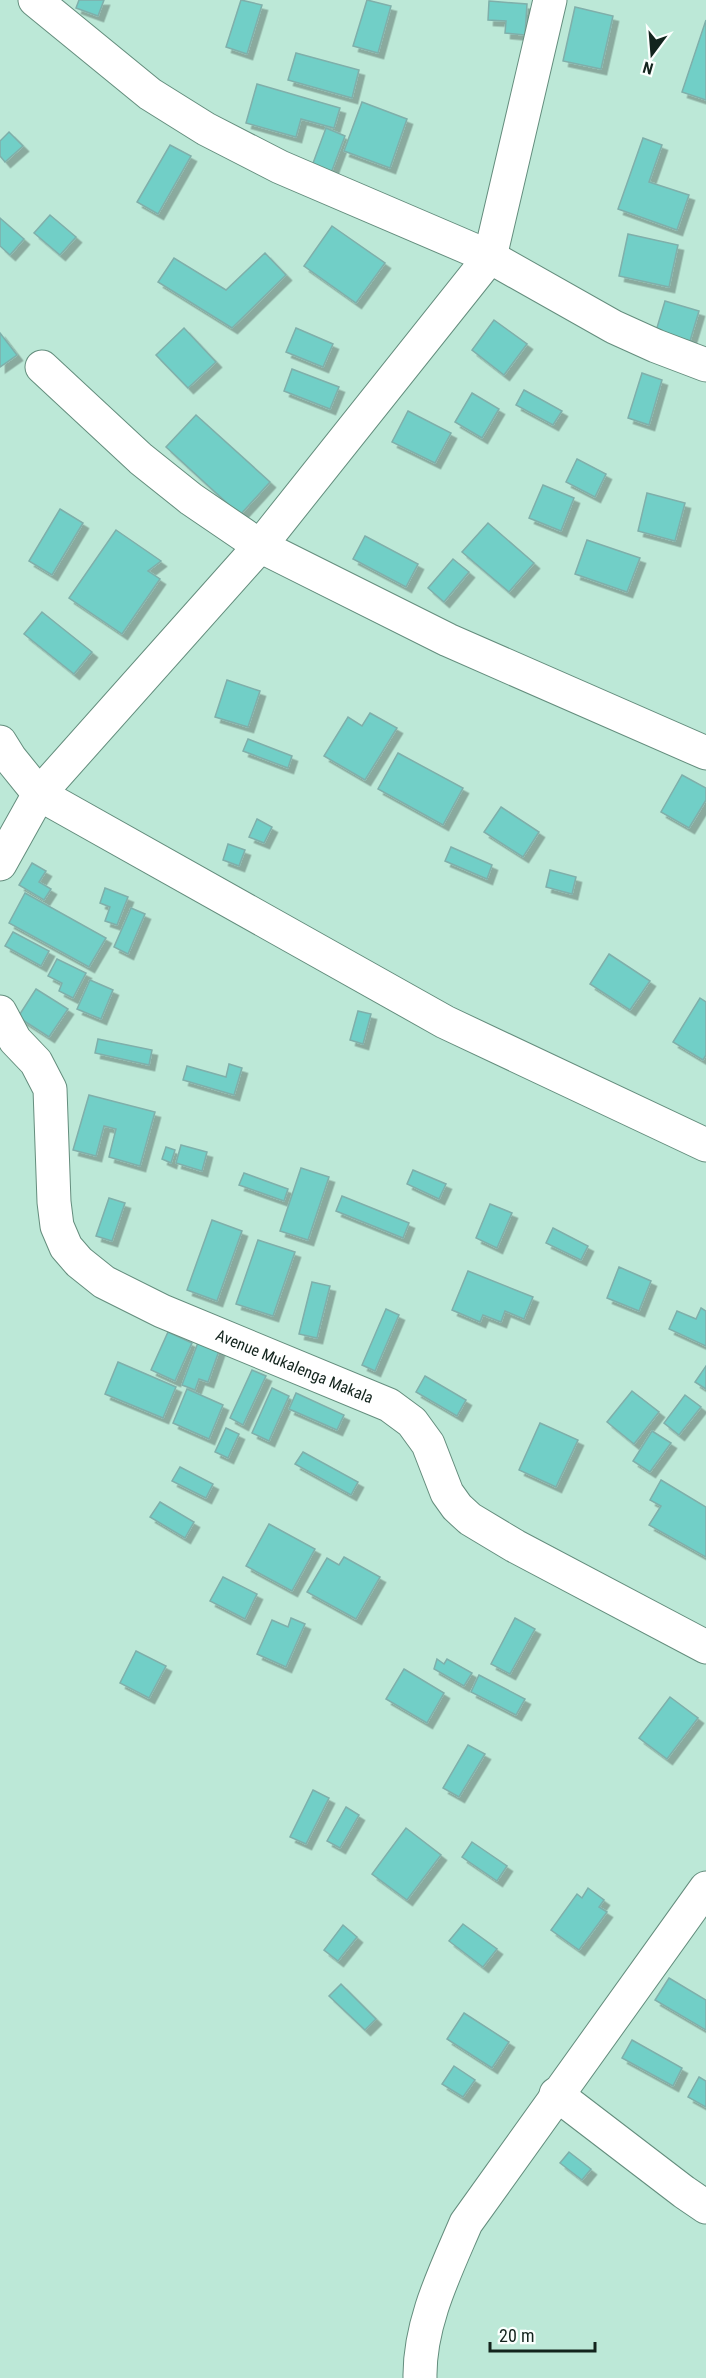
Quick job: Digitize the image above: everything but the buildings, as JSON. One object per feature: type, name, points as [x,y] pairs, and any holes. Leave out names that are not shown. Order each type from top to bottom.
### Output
[{"type":"street","points":[[35,0],[150,94],[206,129],[280,167],[490,257],[614,327],[706,365]]},
{"type":"street","points":[[0,864],[39,794],[260,546],[490,257],[550,0]]},
{"type":"street","points":[[42,367],[141,459],[191,499],[260,546],[448,640],[706,753]]},
{"type":"street","points":[[0,742],[39,794],[445,1022],[706,1145]]},
{"type":"street","name":"Avenue Mukalenga Makala","points":[[0,1012],[15,1040],[36,1062],[50,1089],[57,1226],[66,1247],[79,1262],[104,1282],[162,1311],[389,1405],[412,1422],[428,1444],[447,1493],[457,1507],[471,1519],[515,1546],[706,1647]]},
{"type":"street","points":[[420,2378],[419,2356],[430,2314],[444,2273],[466,2223],[706,1887]]},
{"type":"street","points":[[556,2094],[684,2192],[706,2206]]}]
